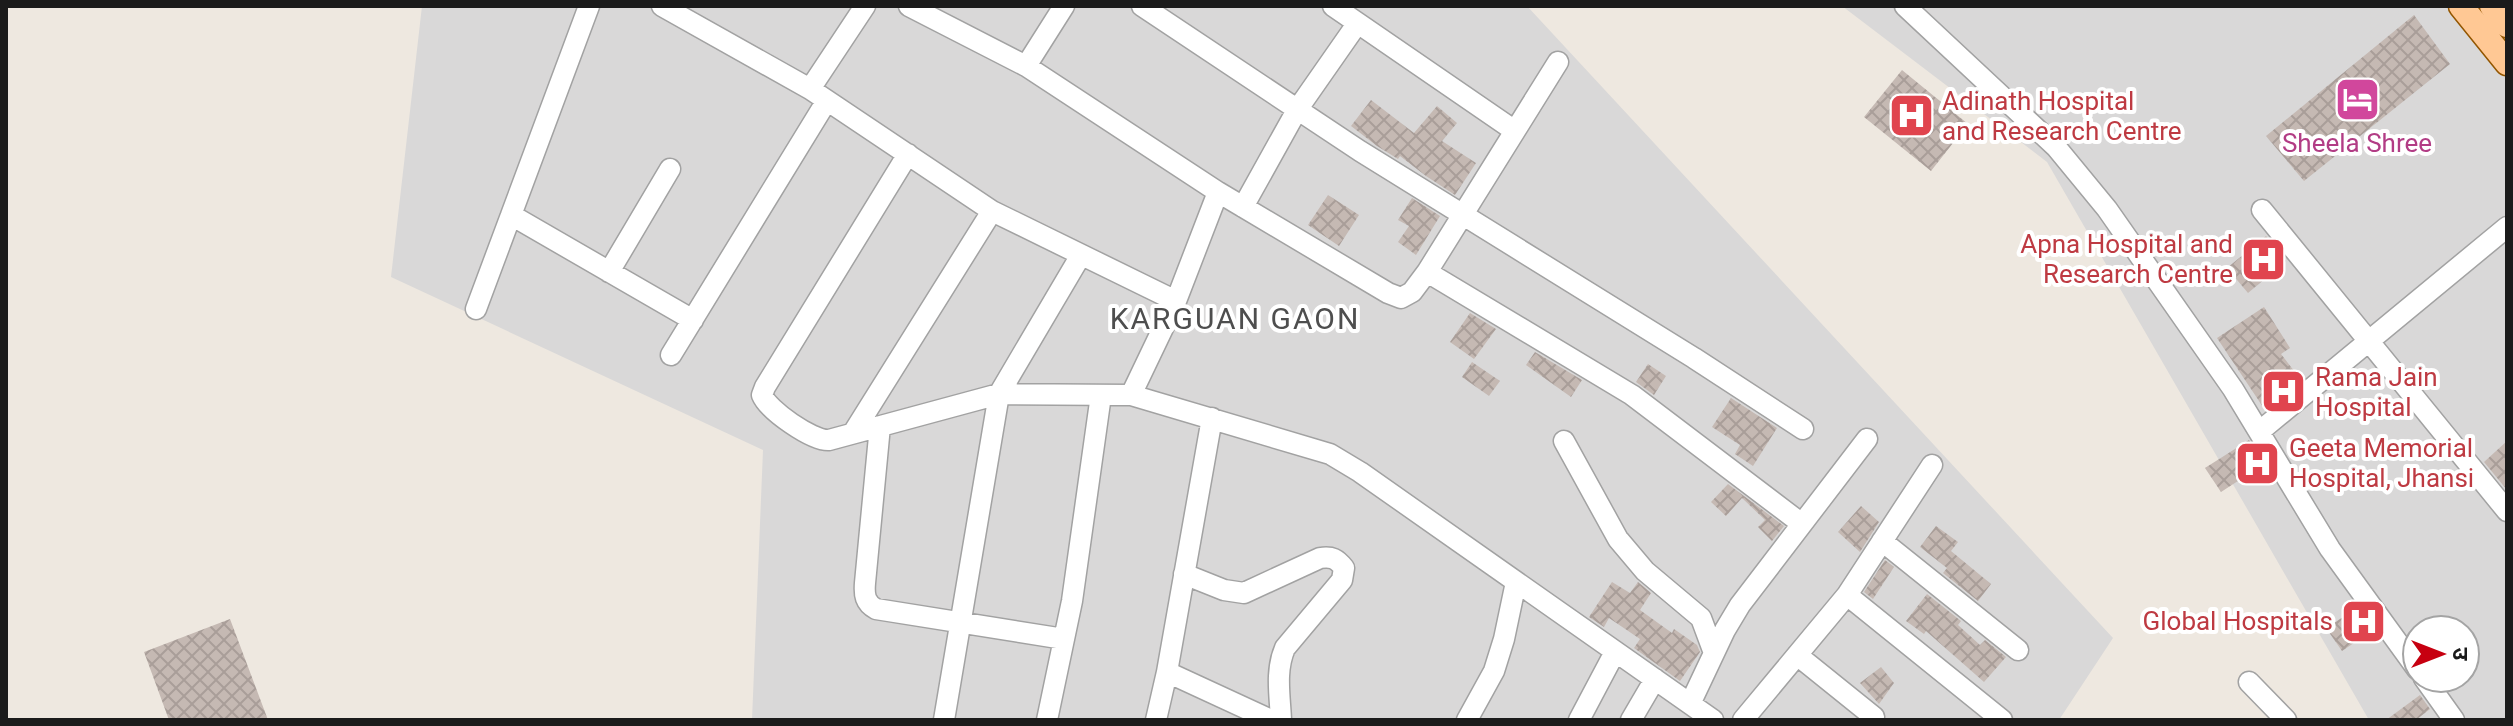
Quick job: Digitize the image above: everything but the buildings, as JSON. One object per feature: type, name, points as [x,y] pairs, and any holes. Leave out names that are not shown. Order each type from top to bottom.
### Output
[{"type":"main road","points":[[2461,6],[2507,63]]},
{"type":"street","points":[[476,309],[589,6]]},
{"type":"street","points":[[662,6],[810,89],[992,211],[1176,301]]},
{"type":"street","points":[[810,89],[865,6]]},
{"type":"street","points":[[909,6],[1026,66],[1218,192],[1401,298],[1412,292],[1427,272],[1558,62]]},
{"type":"street","points":[[1026,66],[1064,6]]},
{"type":"street","points":[[1142,6],[1463,217],[1694,358],[1803,429]]},
{"type":"street","points":[[1333,6],[1515,131]]},
{"type":"street","points":[[1905,6],[2056,147],[2081,176],[2260,431],[2330,549],[2401,647]]},
{"type":"street","points":[[1243,207],[1297,110],[1357,24]]},
{"type":"street","points":[[671,355],[826,102]]},
{"type":"street","points":[[908,154],[762,395],[769,406],[812,437],[829,440],[999,394],[1131,395],[1330,454],[1360,472],[1702,714],[1714,653],[1740,605],[1867,439]]},
{"type":"street","points":[[609,272],[670,169]]},
{"type":"street","points":[[1131,395],[1176,301],[1218,192]]},
{"type":"street","points":[[2262,210],[2507,511]]},
{"type":"street","points":[[853,433],[992,211]]},
{"type":"street","points":[[511,215],[693,320]]},
{"type":"street","points":[[2260,431],[2507,227]]},
{"type":"street","points":[[944,720],[999,394],[1081,255]]},
{"type":"street","points":[[1427,272],[1632,395],[1802,524]]},
{"type":"street","points":[[1047,720],[1072,601],[1101,395]]},
{"type":"street","points":[[1156,720],[1212,418]]},
{"type":"street","points":[[880,426],[864,594],[868,604],[876,609],[1064,639]]},
{"type":"street","points":[[1564,441],[1618,539],[1645,571],[1701,618],[1714,653]]},
{"type":"street","points":[[1743,720],[1847,595],[1932,465]]},
{"type":"street","points":[[1882,541],[2018,650]]},
{"type":"street","points":[[1184,574],[1224,590],[1244,593],[1320,558],[1338,560],[1344,568],[1342,580],[1285,648],[1278,677],[1281,720]]},
{"type":"street","points":[[1467,720],[1494,671],[1516,582]]},
{"type":"street","points":[[1847,595],[2002,720]]},
{"type":"street","points":[[1579,720],[1615,652]]},
{"type":"street","points":[[1797,655],[1874,717]]},
{"type":"street","points":[[1167,672],[1271,720]]},
{"type":"street","points":[[1631,720],[1655,679]]},
{"type":"street","points":[[2249,682],[2286,720]]},
{"type":"street","points":[[2435,694],[2454,720]]},
{"type":"shaded area","points":[[422,6],[1527,6],[2113,638],[2059,720],[752,720],[763,450],[391,277]]},
{"type":"shaded area","points":[[1842,6],[2507,6],[2507,720],[2369,720],[2047,162]]},
{"type":"place","name":"Sheela Shree","points":[[2357,100]]},
{"type":"place","name":"Adinath Hospital and Research Centre","points":[[1911,116]]},
{"type":"place","name":"Apna Hospital and Research Centre","points":[[2264,259]]},
{"type":"place","name":"Rama Jain Hospital","points":[[2284,392]]},
{"type":"place","name":"Geeta Memorial Hospital, Jhansi","points":[[2258,463]]},
{"type":"place","name":"Global Hospitals","points":[[2364,621]]},
{"type":"district","name":"KARGUAN GAON","points":[[1235,319]]}]
